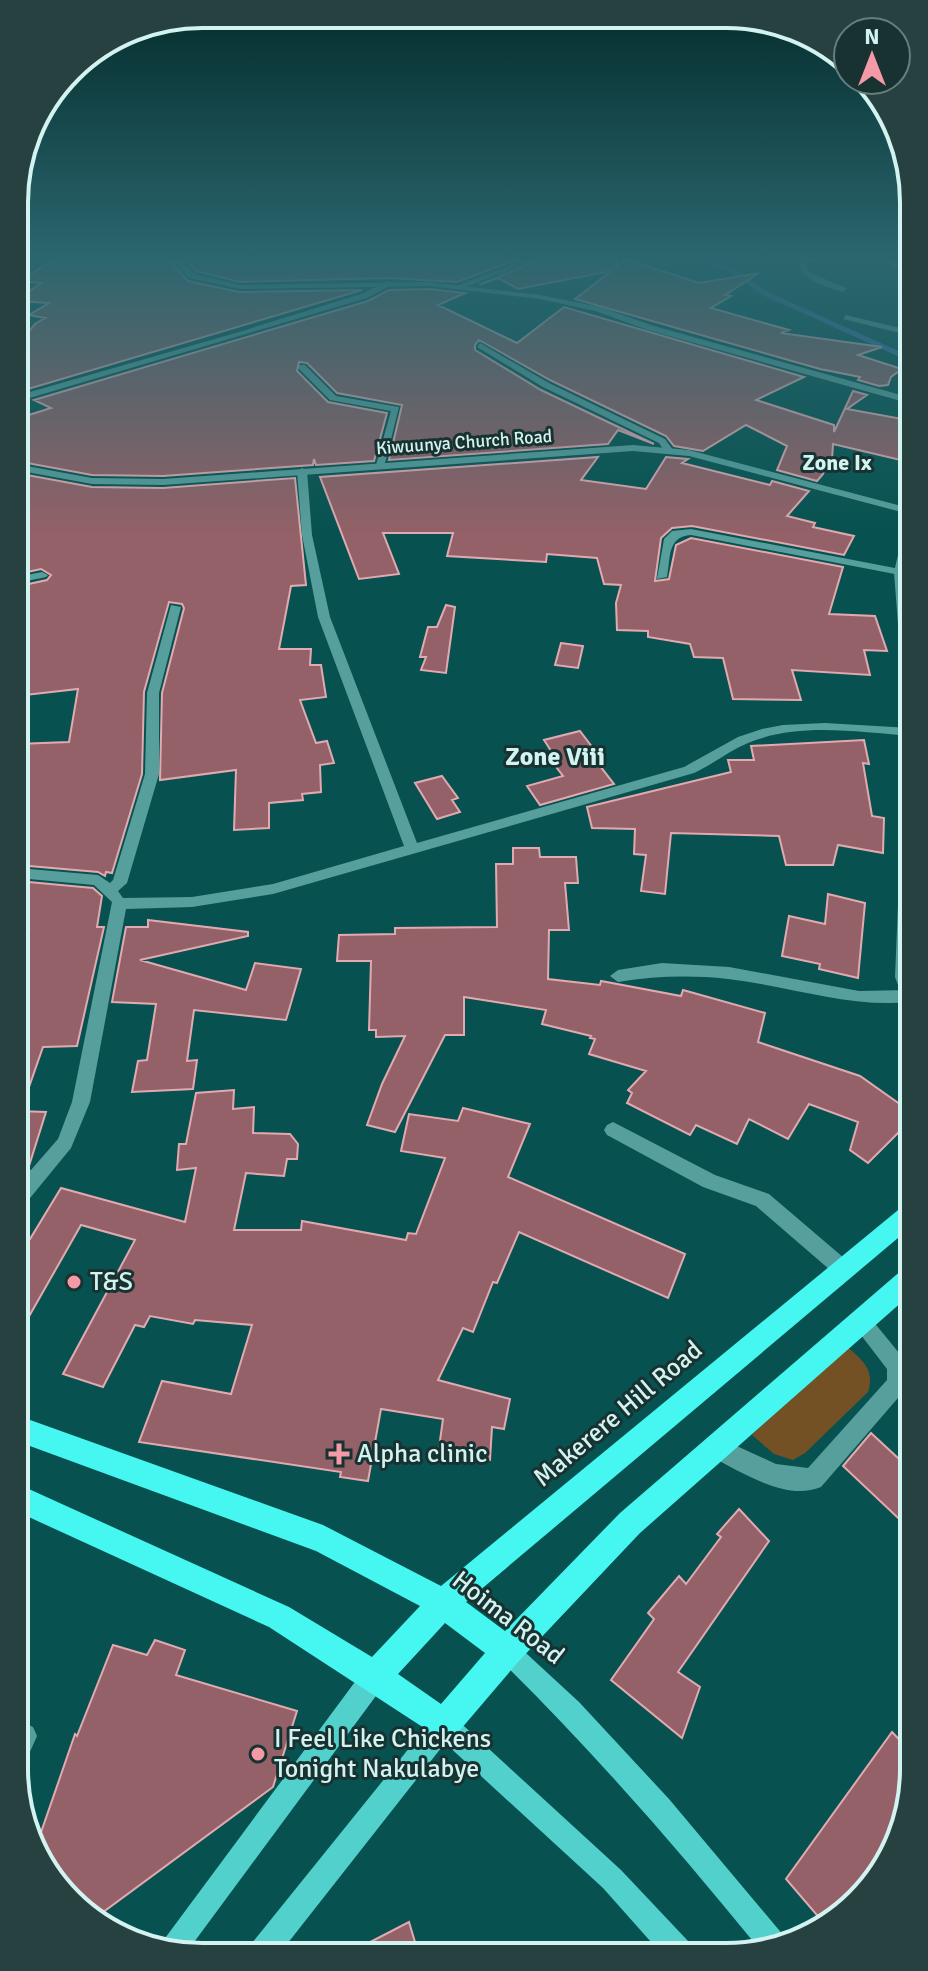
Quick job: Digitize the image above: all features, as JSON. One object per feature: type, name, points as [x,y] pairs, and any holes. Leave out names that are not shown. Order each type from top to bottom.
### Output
[{"type":"main road","name":"Makerere Hill Road","points":[[375,1676],[443,1603],[900,1222]]},
{"type":"main road","points":[[270,1943],[507,1651],[630,1523],[900,1288]]},
{"type":"main road","name":"Hoima Road","points":[[28,1432],[323,1539],[443,1603],[507,1651],[570,1711],[660,1808],[768,1938]]},
{"type":"main road","points":[[28,1503],[279,1617],[375,1676],[444,1725],[612,1879],[671,1943]]},
{"type":"main road","points":[[177,1942],[375,1676]]},
{"type":"street","points":[[28,395],[183,350]]},
{"type":"street","points":[[487,350],[533,381],[603,410],[662,441],[668,450]]},
{"type":"street","points":[[731,350],[900,397]]},
{"type":"street","points":[[302,367],[333,398],[396,409],[381,465]]},
{"type":"street","name":"Kiwuunya Church Road","points":[[28,470],[66,479],[119,483],[594,448],[668,450],[900,509]]},
{"type":"street","points":[[302,471],[307,535],[324,617],[413,850]]},
{"type":"street","points":[[661,577],[669,539],[680,532],[744,541],[900,572]]},
{"type":"street","points":[[28,578],[42,575]]},
{"type":"street","points":[[110,890],[120,883],[152,774],[153,693],[175,607]]},
{"type":"street","points":[[119,904],[192,902],[273,889],[689,770],[742,741],[762,734],[821,727],[900,731]]},
{"type":"street","points":[[28,874],[98,880],[110,890],[119,904],[81,1102],[65,1143],[28,1175]]},
{"type":"street","points":[[618,976],[662,969],[729,973],[859,997],[900,998]]},
{"type":"street","points":[[613,1130],[709,1181],[762,1200],[844,1270]]},
{"type":"street","points":[[717,1448],[777,1476],[797,1481],[813,1479],[897,1384],[897,1366],[861,1322]]},
{"type":"shaded area","points":[[843,1343],[868,1369],[868,1392],[805,1453],[793,1460],[774,1454],[752,1435]]},
{"type":"building","points":[[28,350],[160,350],[28,389]]},
{"type":"building","points":[[203,350],[475,350],[541,390],[654,444],[618,430],[608,444],[389,460],[402,405],[337,393],[307,363],[299,362],[297,371],[328,402],[387,413],[374,461],[316,465],[314,459],[313,465],[163,476],[92,475],[28,463],[28,415],[51,408],[34,400]]},
{"type":"building","points":[[497,350],[711,350],[804,377],[756,400],[834,425],[834,432],[853,391],[867,395],[847,409],[900,419],[900,460],[833,444],[832,461],[826,461],[823,474],[817,481],[777,470],[787,446],[746,425],[703,451],[674,446],[666,436],[550,380]]},
{"type":"building","points":[[753,350],[873,350],[858,355],[900,370],[891,377],[888,385],[879,386],[858,380],[860,377]]},
{"type":"building","points":[[598,457],[581,480],[646,489],[666,457],[688,459],[682,463],[770,485],[772,481],[809,491],[787,516],[815,523],[813,527],[854,536],[844,555],[692,526],[672,528],[661,538],[655,581],[669,579],[676,545],[691,538],[843,567],[829,614],[875,616],[887,651],[864,650],[870,675],[792,670],[801,700],[733,699],[723,658],[694,657],[690,644],[648,637],[648,631],[617,630],[616,603],[621,585],[604,584],[597,558],[547,554],[546,562],[447,556],[453,533],[383,533],[399,574],[359,579],[320,477]]},
{"type":"building","points":[[28,475],[92,487],[163,488],[295,478],[306,585],[291,586],[279,649],[311,649],[310,665],[321,665],[326,697],[300,700],[316,743],[327,741],[334,763],[320,765],[321,792],[302,794],[303,800],[269,803],[269,828],[234,830],[236,770],[160,780],[162,693],[184,608],[182,604],[169,602],[144,692],[142,774],[112,873],[106,872],[105,876],[98,872],[28,866],[28,744],[69,742],[78,689],[28,695],[28,584],[47,580],[51,575],[41,569],[28,572]]},
{"type":"building","points":[[446,605],[455,607],[446,673],[421,670],[426,657],[420,657],[428,627],[437,627]]},
{"type":"building","points":[[561,643],[583,646],[578,668],[555,665]]},
{"type":"building","points":[[580,731],[599,756],[593,757],[614,784],[540,805],[527,786],[563,776],[547,755],[553,754],[544,740]]},
{"type":"building","points":[[864,740],[869,764],[863,763],[872,816],[884,818],[883,853],[838,845],[833,865],[786,865],[779,836],[671,833],[665,894],[641,891],[646,855],[634,854],[635,829],[592,828],[587,807],[731,772],[728,760],[754,760],[751,746]]},
{"type":"building","points":[[442,776],[458,798],[452,800],[460,812],[437,819],[415,783]]},
{"type":"building","points":[[513,848],[539,848],[540,857],[576,857],[578,883],[565,883],[569,930],[549,930],[548,979],[600,985],[601,981],[681,996],[683,990],[765,1013],[758,1042],[860,1076],[900,1104],[900,1131],[868,1163],[850,1150],[858,1122],[809,1104],[788,1139],[749,1119],[737,1144],[696,1125],[690,1135],[627,1103],[632,1093],[628,1090],[646,1071],[589,1054],[595,1039],[591,1036],[542,1024],[546,1010],[464,997],[464,1035],[445,1035],[395,1132],[367,1125],[405,1036],[376,1037],[376,1030],[369,1030],[371,961],[337,961],[339,935],[395,934],[395,928],[497,927],[496,864],[513,864]]},
{"type":"building","points":[[28,882],[93,888],[102,896],[97,927],[104,927],[77,1046],[43,1047],[28,1090],[28,932]]},
{"type":"building","points":[[828,894],[865,903],[858,978],[819,969],[820,964],[782,956],[789,916],[825,924]]},
{"type":"building","points":[[148,920],[248,932],[248,936],[140,960],[246,990],[255,963],[301,969],[286,1020],[194,1010],[187,1061],[197,1060],[193,1089],[132,1092],[138,1061],[147,1060],[156,1004],[112,1002],[126,927],[148,927]]},
{"type":"building","points":[[234,1090],[233,1109],[254,1107],[253,1133],[290,1134],[298,1144],[297,1159],[287,1159],[284,1176],[246,1173],[234,1230],[301,1230],[302,1221],[406,1240],[408,1233],[416,1234],[445,1158],[401,1151],[409,1114],[458,1121],[463,1108],[530,1124],[508,1177],[685,1254],[668,1298],[519,1232],[497,1283],[493,1282],[473,1332],[463,1328],[438,1380],[510,1399],[504,1429],[492,1427],[490,1460],[438,1455],[443,1419],[381,1409],[368,1481],[340,1477],[341,1472],[139,1442],[162,1381],[231,1394],[252,1325],[195,1320],[193,1324],[150,1316],[144,1327],[135,1325],[103,1387],[63,1374],[135,1240],[81,1225],[28,1318],[28,1238],[61,1188],[185,1222],[196,1168],[177,1170],[179,1144],[186,1144],[196,1093]]},
{"type":"building","points":[[28,1111],[46,1112],[29,1166]]},
{"type":"building","points":[[871,1433],[900,1460],[900,1520],[843,1466]]},
{"type":"building","points":[[739,1509],[769,1541],[678,1672],[700,1687],[682,1738],[611,1680],[654,1619],[648,1613],[679,1576],[686,1584],[721,1537],[717,1534]]},
{"type":"building","points":[[155,1640],[185,1650],[176,1675],[297,1711],[273,1787],[103,1912],[64,1875],[41,1834],[75,1734],[77,1736],[113,1645],[147,1655]]},
{"type":"building","points":[[892,1732],[900,1740],[899,1791],[887,1835],[864,1875],[841,1900],[818,1916],[786,1879]]},
{"type":"building","points":[[409,1922],[415,1943],[368,1943]]},
{"type":"waterway","points":[[890,350],[900,354]]},
{"type":"place","name":"T&S","points":[[74,1282]]},
{"type":"place","name":"Alpha clinic","points":[[339,1454]]},
{"type":"place","name":"I Feel Like Chickens Tonight Nakulabye","points":[[258,1754]]},
{"type":"district","name":"Zone Ix","points":[[837,462]]},
{"type":"district","name":"Zone Viii","points":[[555,757]]}]
